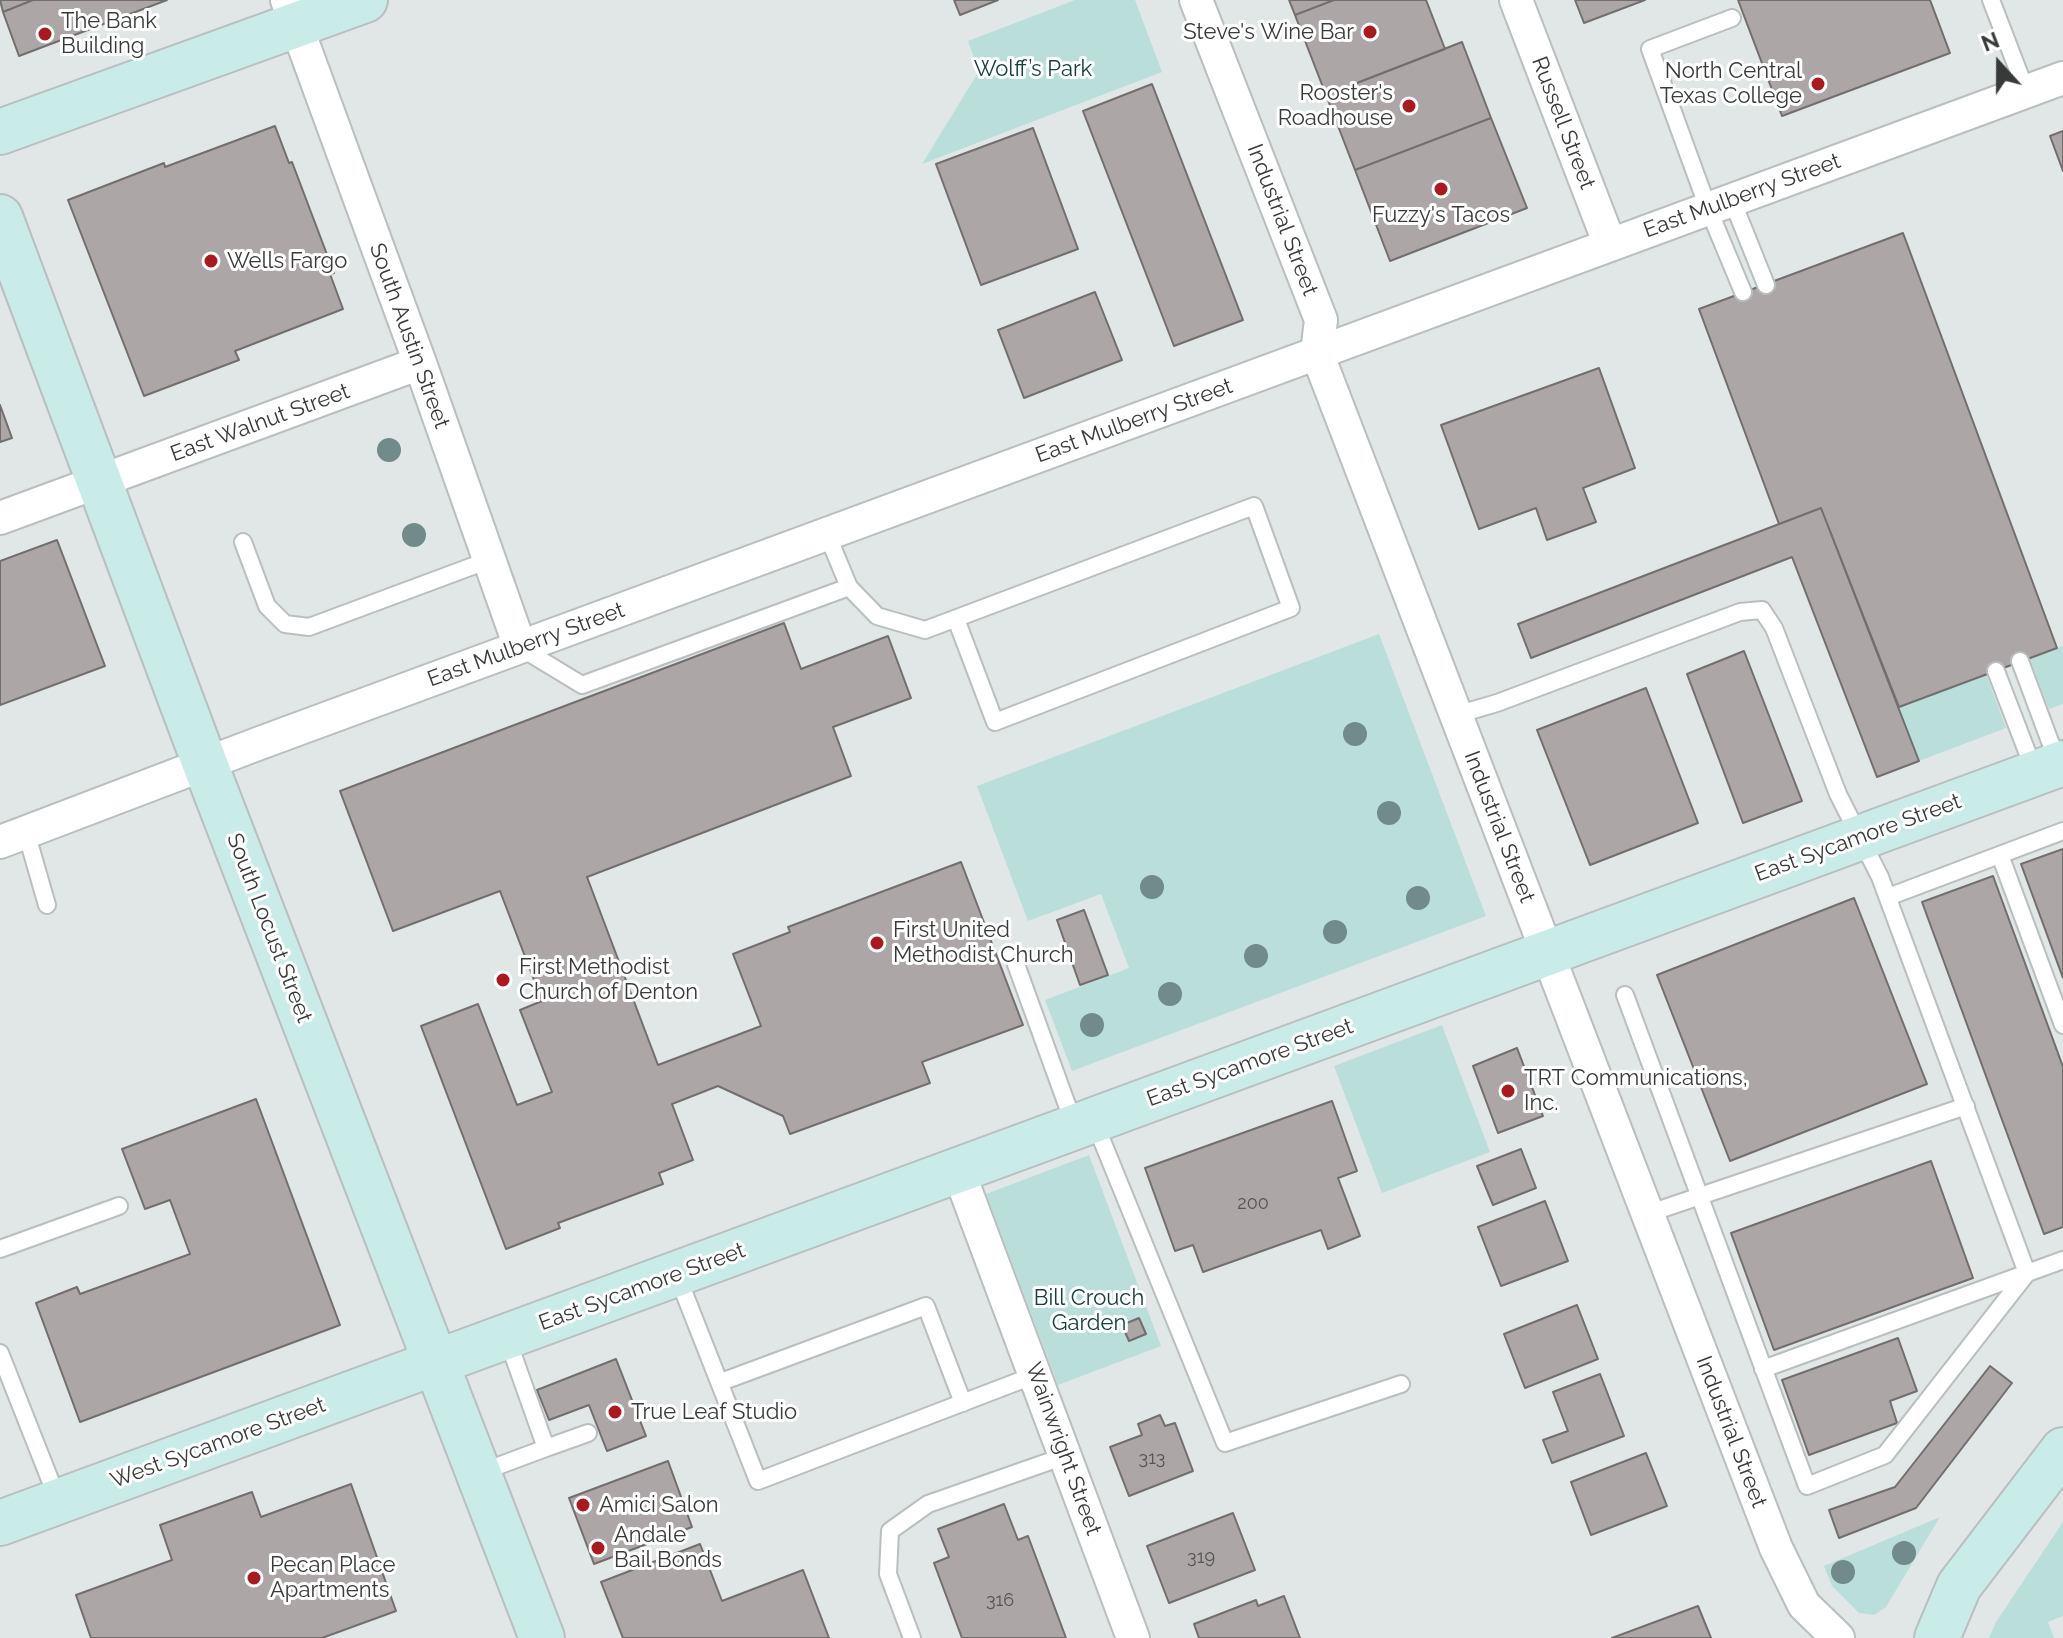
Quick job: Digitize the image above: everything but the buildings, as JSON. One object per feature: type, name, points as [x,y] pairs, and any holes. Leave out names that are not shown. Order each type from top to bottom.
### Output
[{"type":"street","points":[[0,132],[292,12],[365,0]]},
{"type":"street","name":"Industrial Street","points":[[1196,0],[1321,320],[1317,353],[1776,1548],[1804,1605],[1838,1638]]},
{"type":"street","name":"Russell Street","points":[[1516,0],[1610,245]]},
{"type":"street","name":"South Austin Street","points":[[292,12],[520,647]]},
{"type":"street","name":"East Mulberry Street","points":[[13,837],[2063,78]]},
{"type":"street","name":"South Locust Street","points":[[0,217],[205,764],[542,1638]]},
{"type":"street","name":"East Walnut Street","points":[[0,518],[420,363]]},
{"type":"street","name":"East Sycamore Street","points":[[436,1363],[2052,767]]},
{"type":"street","name":"Wainwright Street","points":[[958,1170],[1133,1638]]},
{"type":"street","name":"West Sycamore Street","points":[[0,1523],[436,1363]]},
{"type":"street","points":[[1937,1638],[1959,1586],[2063,1450]]},
{"type":"lane","points":[[1991,0],[2026,91]]},
{"type":"lane","points":[[1732,18],[1650,49],[1720,204],[1766,285]]},
{"type":"lane","points":[[1720,204],[1743,292]]},
{"type":"lane","points":[[827,534],[849,587],[877,616],[925,630],[1254,506],[1291,608],[995,722],[956,619]]},
{"type":"lane","points":[[243,542],[267,606],[285,624],[309,627],[489,560]]},
{"type":"lane","points":[[520,647],[582,685],[849,587]]},
{"type":"lane","points":[[1456,715],[1497,703],[1740,612],[1762,610],[1774,628],[1838,794],[1888,897],[2027,1273]]},
{"type":"lane","points":[[2020,661],[2052,767]]},
{"type":"lane","points":[[1996,671],[2052,767]]},
{"type":"lane","points":[[1888,897],[2063,831]]},
{"type":"lane","points":[[13,837],[47,905]]},
{"type":"lane","points":[[2000,855],[2063,1025]]},
{"type":"lane","points":[[1013,956],[1225,1443],[1401,1384]]},
{"type":"lane","points":[[1625,995],[1807,1486],[1885,1455],[2027,1273]]},
{"type":"lane","points":[[1647,1214],[1966,1106]]},
{"type":"lane","points":[[0,1249],[119,1206]]},
{"type":"lane","points":[[1763,1369],[2063,1260]]},
{"type":"lane","points":[[676,1274],[758,1481],[1035,1375]]},
{"type":"lane","points":[[721,1382],[926,1306],[963,1403]]},
{"type":"lane","points":[[507,1336],[546,1448]]},
{"type":"lane","points":[[0,1355],[59,1501]]},
{"type":"lane","points":[[478,1473],[588,1433]]},
{"type":"lane","points":[[912,1638],[888,1574],[890,1531],[928,1504],[1065,1456]]},
{"type":"green space","name":"Wolff’s Park","points":[[1075,0],[1135,0],[1162,72],[922,164],[979,71],[968,41]]},
{"type":"green space","points":[[1379,634],[1486,916],[1072,1071],[1045,1000],[1129,968],[1101,894],[1028,921],[977,786]]},
{"type":"green space","points":[[2063,646],[2063,704],[2049,709],[2030,659]]},
{"type":"green space","points":[[1986,674],[2006,728],[1919,761],[1899,707]]},
{"type":"green space","points":[[1442,1025],[1490,1152],[1382,1193],[1334,1066]]},
{"type":"green space","name":"Bill Crouch Garden","points":[[1089,1155],[1161,1346],[1058,1385],[986,1194]]},
{"type":"green space","points":[[1940,1517],[1886,1607],[1874,1615],[1859,1613],[1832,1586],[1824,1566]]},
{"type":"green space","points":[[2063,1522],[2063,1616],[2048,1622],[2054,1638],[1989,1638],[1996,1622]]},
{"type":"place","name":"Steve's Wine Bar","points":[[1370,32]]},
{"type":"place","name":"The Bank Building","points":[[45,34]]},
{"type":"place","name":"North Central Texas College","points":[[1818,84]]},
{"type":"place","name":"Rooster's Roadhouse","points":[[1409,106]]},
{"type":"place","name":"Fuzzy's Tacos","points":[[1441,189]]},
{"type":"place","name":"Wells Fargo","points":[[211,261]]},
{"type":"place","name":"First United Methodist Church","points":[[877,943]]},
{"type":"place","name":"First Methodist Church of Denton","points":[[503,980]]},
{"type":"place","name":"TRT Communications, Inc.","points":[[1508,1091]]},
{"type":"place","name":"True Leaf Studio","points":[[615,1412]]},
{"type":"place","name":"Amici Salon","points":[[583,1505]]},
{"type":"place","name":"Andale Bail Bonds","points":[[598,1548]]},
{"type":"place","name":"Pecan Place Apartments","points":[[254,1578]]}]
